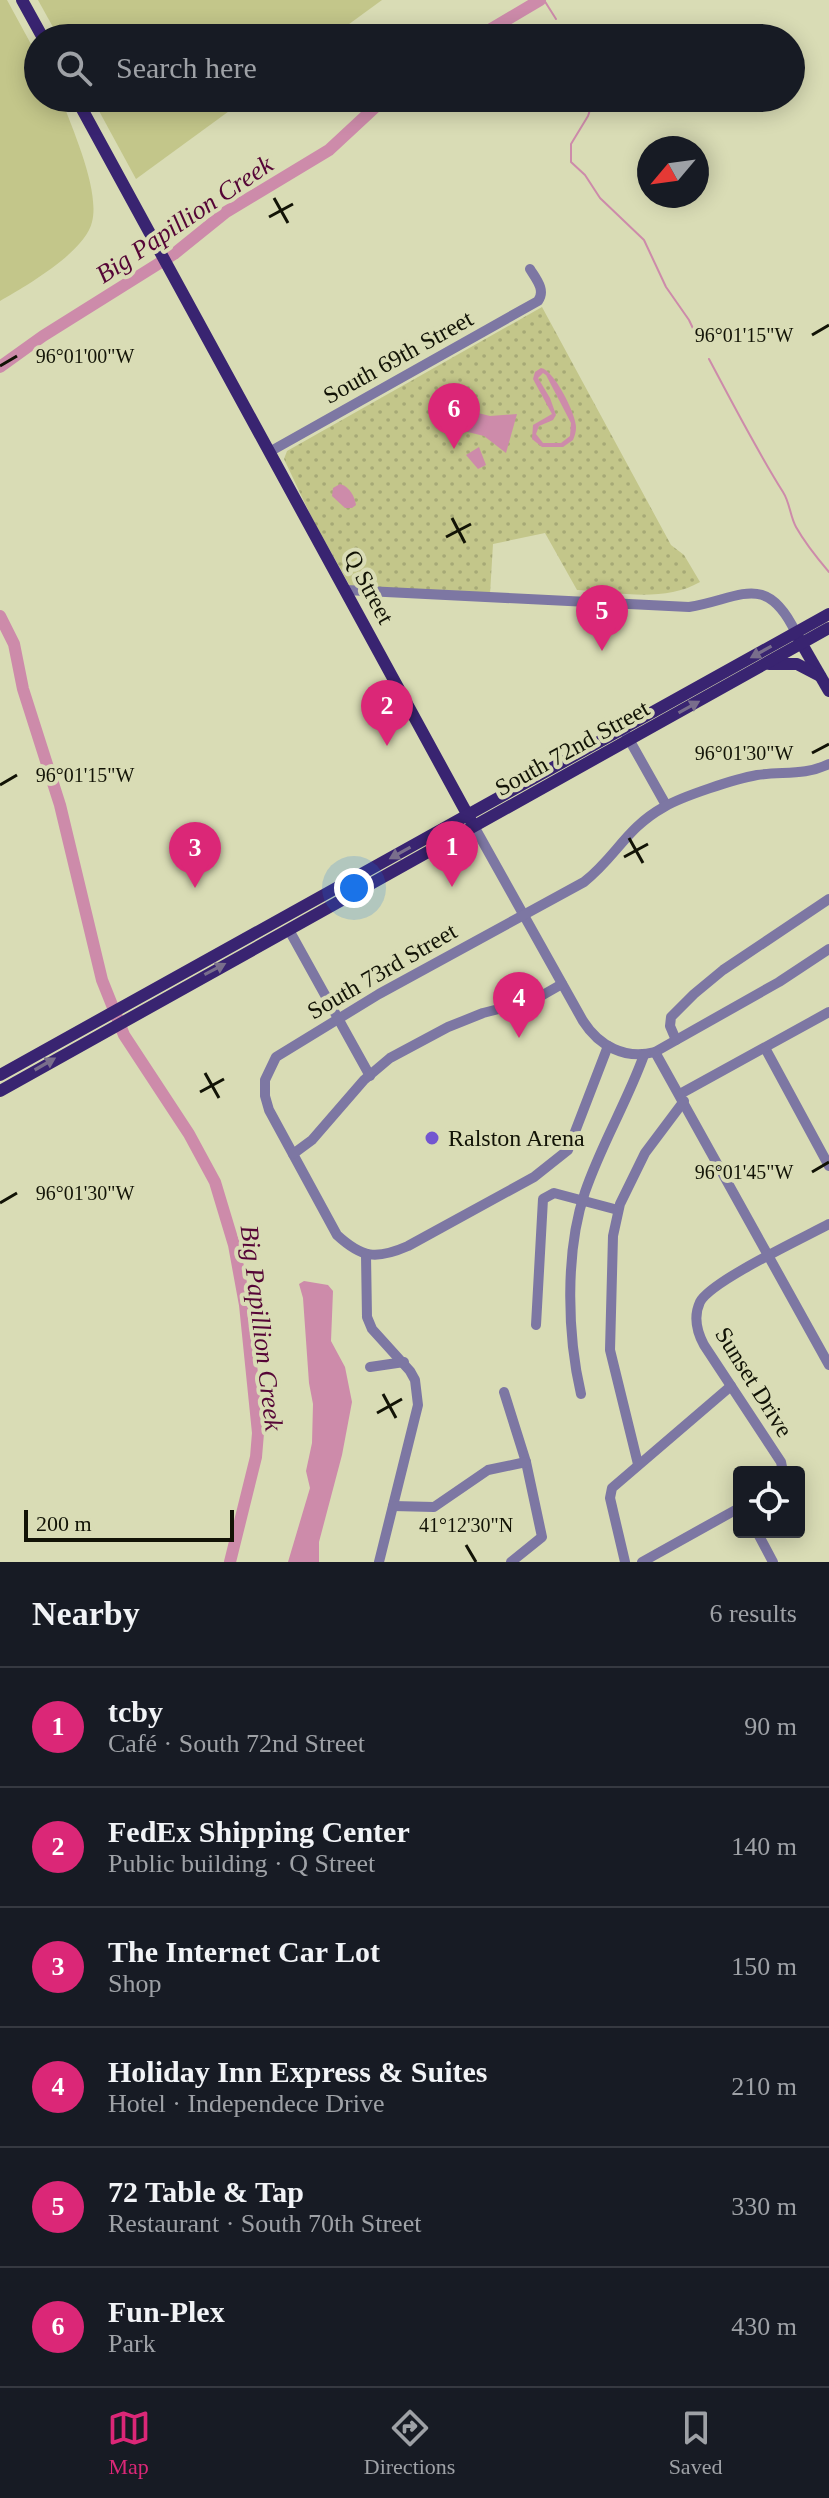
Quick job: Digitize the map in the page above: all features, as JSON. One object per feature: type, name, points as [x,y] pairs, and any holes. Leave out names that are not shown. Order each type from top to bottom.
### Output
[{"type":"main road","points":[[22,0],[35,24]]},
{"type":"main road","name":"Q Street","points":[[84,112],[471,822]]},
{"type":"main road","name":"South 72nd Street","points":[[626,735],[766,664],[829,614]]},
{"type":"main road","name":"South 72nd Street","points":[[145,1001],[289,930],[626,735],[799,639],[829,628]]},
{"type":"main road","points":[[799,639],[829,691]]},
{"type":"main road","points":[[766,664],[797,664],[820,676]]},
{"type":"main road","name":"South 72nd Street","points":[[0,1075],[145,1001],[336,889],[471,822]]},
{"type":"main road","points":[[289,930],[292,922],[327,901],[336,889]]},
{"type":"main road","name":"South 72nd Street","points":[[0,1091],[89,1032]]},
{"type":"street","name":"South 69th Street","points":[[271,451],[538,301],[542,293],[530,269]]},
{"type":"street","points":[[346,590],[689,607],[743,593],[755,593],[779,606],[799,639]]},
{"type":"street","points":[[626,735],[666,805]]},
{"type":"street","name":"South 73rd Street","points":[[293,1154],[269,1110],[265,1096],[268,1069],[276,1057],[337,1019],[596,873],[632,828],[666,805],[752,776],[798,774],[829,764]]},
{"type":"street","name":"Q Street","points":[[471,822],[589,1030],[608,1046]]},
{"type":"street","points":[[676,1040],[670,1026],[671,1017],[694,994],[723,970],[829,899]]},
{"type":"street","points":[[289,930],[370,1076]]},
{"type":"street","points":[[581,1394],[570,1338],[575,1231],[582,1199],[649,1054],[779,982],[829,949]]},
{"type":"street","points":[[562,984],[534,1000],[483,1013],[448,1027],[390,1058],[312,1140],[293,1154],[337,1235],[366,1255],[386,1254],[408,1246],[534,1177],[568,1150],[608,1046],[649,1054],[682,1098],[829,1365]]},
{"type":"street","points":[[638,1464],[610,1350],[613,1236],[618,1210],[645,1153],[682,1098],[829,1012]]},
{"type":"street","points":[[765,1048],[829,1166]]},
{"type":"street","points":[[536,1325],[543,1199],[554,1193],[618,1210]]},
{"type":"street","name":"Sunset Drive","points":[[782,1466],[700,1337],[696,1326],[697,1311],[710,1290],[829,1224]]},
{"type":"street","points":[[366,1255],[367,1317],[372,1329],[404,1362],[415,1380],[418,1405],[379,1562]]},
{"type":"street","points":[[370,1367],[404,1362]]},
{"type":"street","points":[[625,1562],[610,1493],[615,1484],[731,1386]]},
{"type":"street","points":[[504,1392],[526,1462],[542,1537],[511,1562]]},
{"type":"street","points":[[393,1506],[434,1507],[488,1470],[526,1462]]},
{"type":"street","points":[[642,1562],[733,1511]]},
{"type":"street","points":[[760,1538],[773,1562]]},
{"type":"green space","points":[[0,0],[7,0],[24,31],[24,112],[66,112],[85,162],[94,209],[87,233],[67,256],[0,301]]},
{"type":"green space","points":[[38,0],[382,0],[349,24],[51,24]]},
{"type":"green space","points":[[100,112],[228,112],[136,179]]},
{"type":"green space","points":[[542,307],[671,545],[684,555],[700,582],[656,594],[577,590],[545,533],[493,544],[490,594],[351,588],[284,459],[287,451]]},
{"type":"shaded area","points":[[541,368],[552,376],[572,413],[575,434],[573,440],[563,447],[542,447],[532,439],[533,425],[552,414],[533,379],[535,372]],"holes":[[[543,373],[571,423],[570,436],[561,443],[543,443],[536,434],[539,426],[553,420],[556,415],[538,378]]]},
{"type":"shaded area","points":[[470,411],[490,416],[517,414],[506,453],[484,436],[464,431]]},
{"type":"shaded area","points":[[479,447],[486,465],[478,469],[466,455]]},
{"type":"shaded area","points":[[340,484],[353,495],[356,505],[352,508],[345,508],[332,496],[333,488]]},
{"type":"shaded area","points":[[304,1281],[328,1285],[333,1291],[331,1341],[345,1367],[352,1402],[342,1455],[319,1542],[319,1562],[288,1562],[310,1488],[306,1471],[312,1443],[313,1404],[299,1284]]},
{"type":"waterway","name":"Big Papillion Creek","points":[[500,24],[540,0]]},
{"type":"waterway","points":[[544,0],[556,19]]},
{"type":"waterway","name":"Big Papillion Creek","points":[[0,367],[43,336],[174,254],[226,212],[329,150],[370,112]]},
{"type":"waterway","points":[[589,112],[571,144],[571,162],[585,175],[600,198],[644,240],[666,287],[698,339]]},
{"type":"waterway","points":[[709,359],[785,496],[796,527],[829,572]]},
{"type":"waterway","name":"Big Papillion Creek","points":[[0,616],[14,644],[23,689],[60,805],[102,980],[124,1035],[189,1134],[215,1182],[234,1245],[245,1305],[258,1433],[256,1457],[230,1562]]},
{"type":"place","name":"Fun-Plex","points":[[454,449]]},
{"type":"place","name":"72 Table & Tap","points":[[602,651]]},
{"type":"place","name":"FedEx Shipping Center","points":[[387,746]]},
{"type":"place","name":"tcby","points":[[452,887]]},
{"type":"place","name":"The Internet Car Lot","points":[[195,888]]},
{"type":"place","name":"Holiday Inn Express & Suites","points":[[519,1038]]},
{"type":"place","name":"Ralston Arena","points":[[432,1138]]}]
